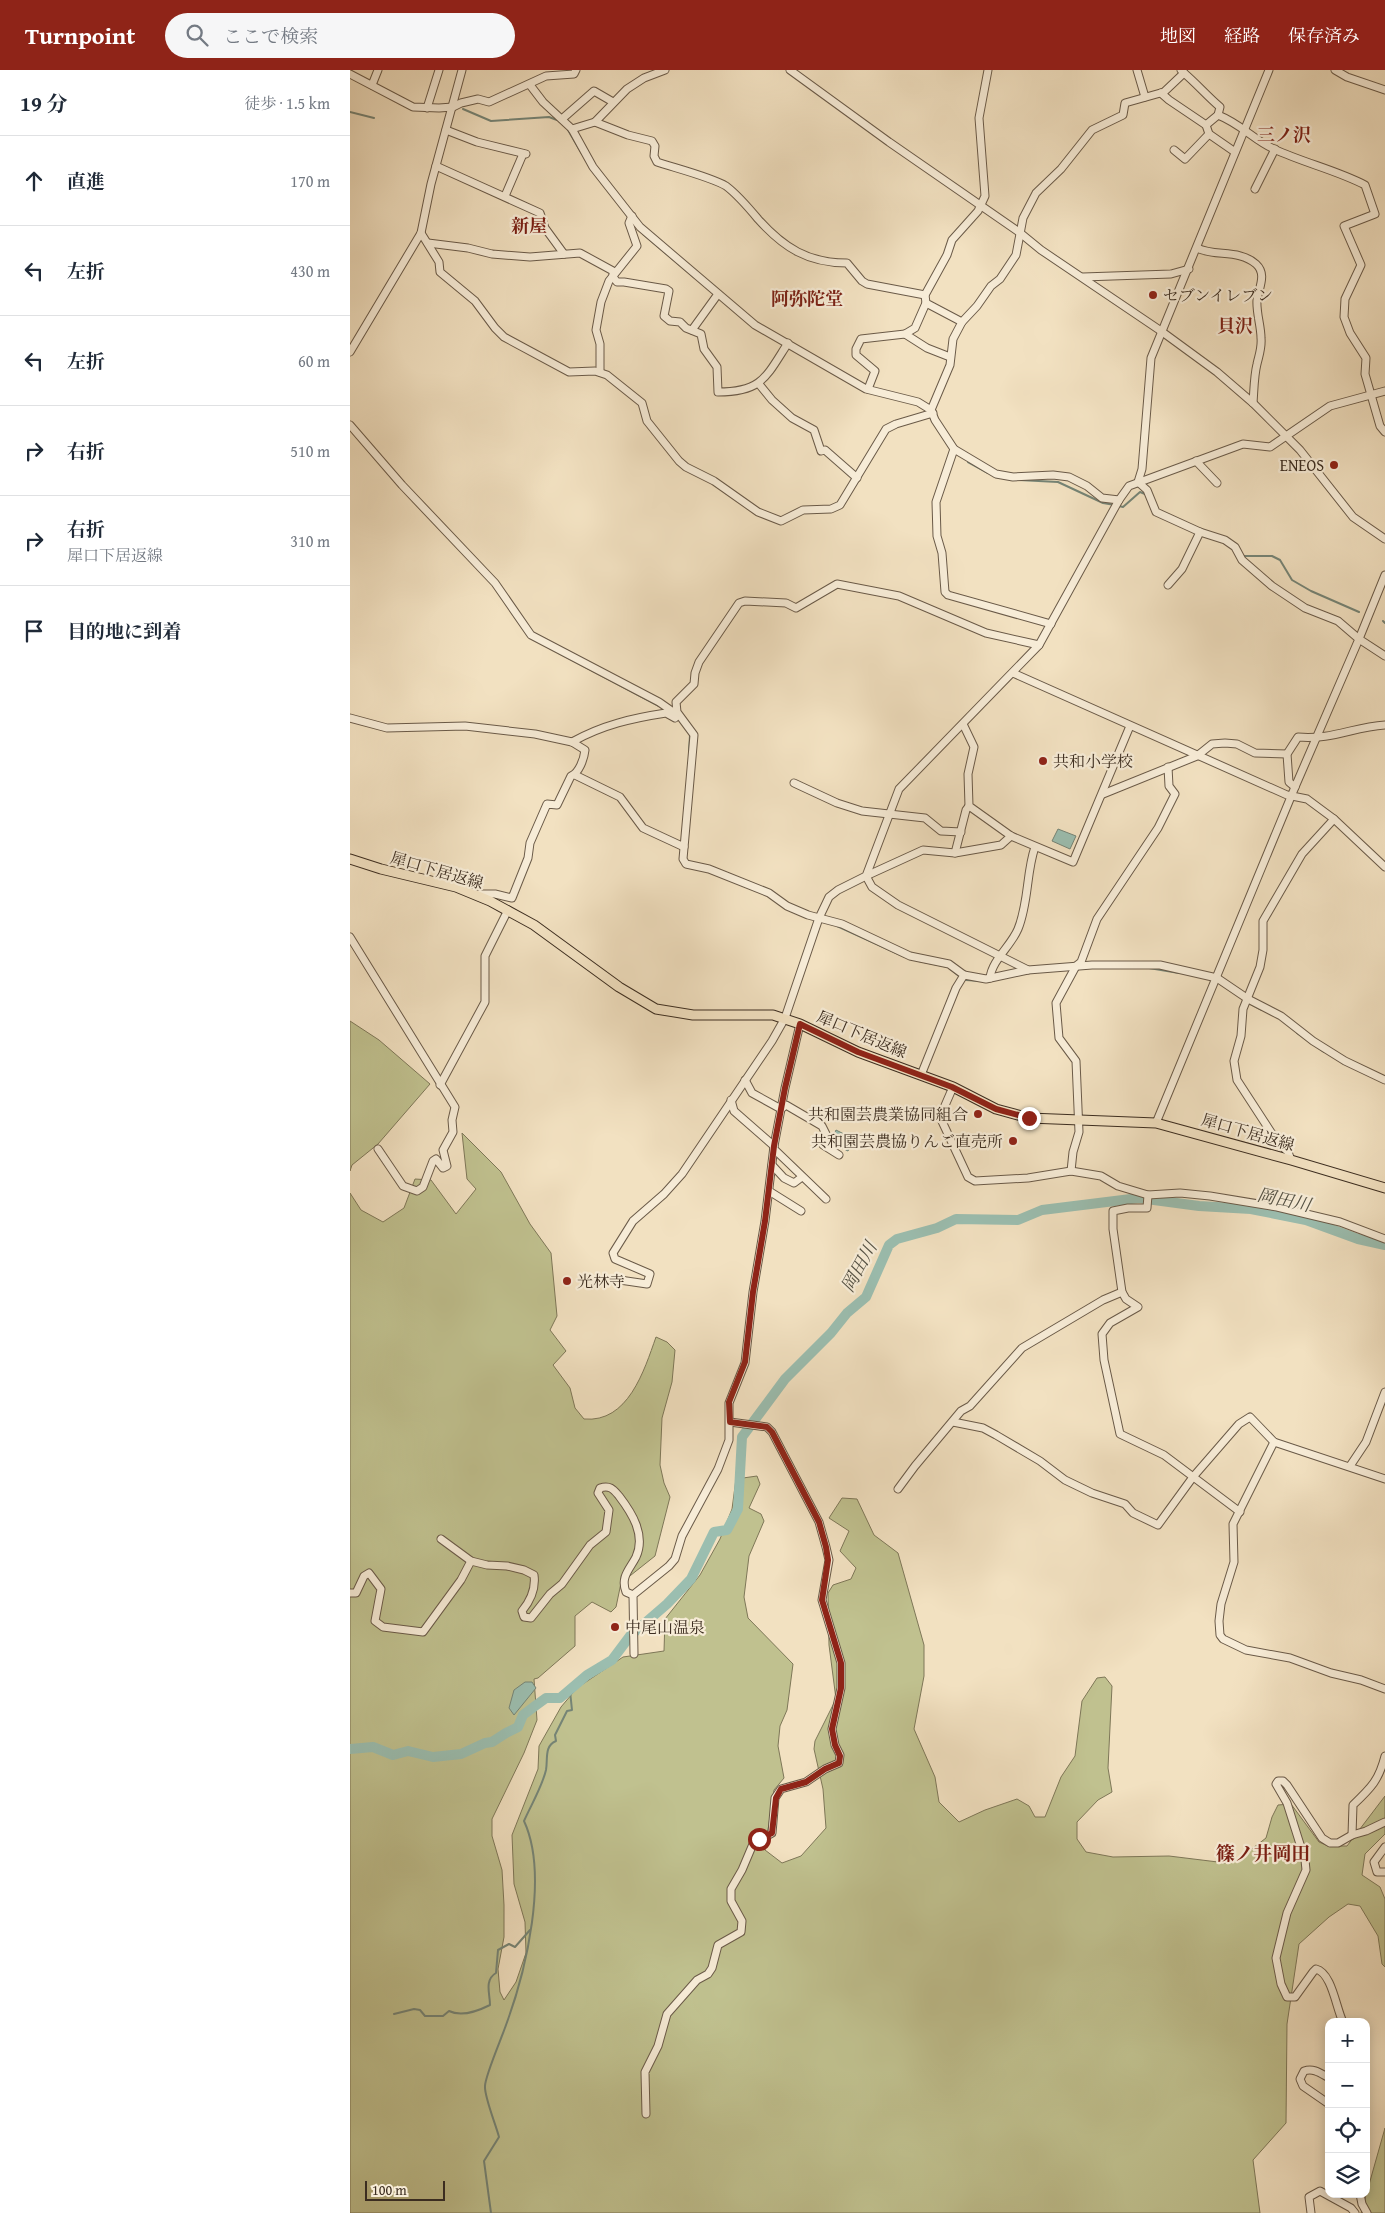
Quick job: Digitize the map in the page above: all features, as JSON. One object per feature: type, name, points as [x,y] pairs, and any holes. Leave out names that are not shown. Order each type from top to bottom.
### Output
[{"type":"main road","name":"犀口下居返線","points":[[350,859],[476,894],[534,925],[619,987],[656,1009],[693,1014],[773,1015],[800,1024],[858,1052],[952,1087],[996,1109],[1029,1118],[1156,1123],[1385,1188]]},
{"type":"street","points":[[372,85],[378,70]]},
{"type":"street","points":[[427,108],[439,70]]},
{"type":"street","points":[[350,352],[421,233],[431,184],[462,70]]},
{"type":"street","points":[[350,74],[413,107],[427,108],[453,107],[460,102],[478,99],[488,102],[530,85],[546,76],[574,74],[576,70]]},
{"type":"street","points":[[572,129],[595,122],[627,89],[644,78],[665,70]]},
{"type":"street","points":[[790,70],[1019,232],[1041,250],[1161,331],[1217,372],[1253,402],[1306,457],[1353,517],[1385,539]]},
{"type":"street","points":[[868,389],[875,371],[856,355],[856,348],[861,339],[905,334],[915,328],[926,303],[925,295],[947,255],[952,240],[981,206],[985,196],[979,118],[988,70]]},
{"type":"street","points":[[1137,70],[1145,97]]},
{"type":"street","points":[[1138,482],[1142,469],[1151,358],[1269,70]]},
{"type":"street","points":[[1335,70],[1347,77],[1385,90]]},
{"type":"street","points":[[932,412],[950,365],[953,339],[962,322],[978,306],[991,286],[1000,279],[1016,255],[1022,218],[1036,193],[1061,169],[1092,130],[1123,115],[1125,103],[1161,93],[1183,71],[1201,87],[1202,92],[1220,107],[1218,115],[1206,125]]},
{"type":"street","points":[[530,85],[543,102],[572,129],[593,167],[651,238],[755,325],[868,389],[918,402],[932,412],[935,420],[954,449],[996,474],[1069,477],[1087,486],[1102,498],[1119,500]]},
{"type":"street","points":[[562,119],[594,91],[613,102]]},
{"type":"street","points":[[1161,93],[1206,125],[1209,134],[1235,152]]},
{"type":"street","points":[[1218,115],[1245,128],[1255,139],[1275,149],[1341,173],[1365,185],[1375,214],[1344,226],[1361,265],[1349,290],[1344,309],[1347,328],[1366,358],[1365,374],[1380,426],[1385,432]]},
{"type":"street","points":[[595,122],[652,142],[655,146],[654,156],[657,162],[725,186],[743,201],[773,235],[791,249],[810,258],[848,263],[862,281],[867,284],[925,295]]},
{"type":"street","points":[[446,130],[477,142],[524,154],[505,196]]},
{"type":"street","points":[[1174,150],[1185,159],[1209,134]]},
{"type":"street","points":[[1255,189],[1275,149]]},
{"type":"street","points":[[436,166],[540,213],[545,228],[564,254]]},
{"type":"street","points":[[600,372],[600,344],[596,330],[597,318],[605,289],[612,277],[637,246],[629,223],[632,216]]},
{"type":"street","points":[[421,233],[439,262],[440,272],[475,301],[504,337],[569,372],[600,372],[608,376],[642,403],[647,421],[678,461],[714,481],[758,512],[774,520],[785,520],[803,510],[831,509],[840,505],[886,429],[932,412]]},
{"type":"street","points":[[428,242],[492,254],[530,257],[580,253],[613,271],[612,277],[616,282],[666,289],[669,291],[664,316],[670,321],[680,322],[701,334],[704,349],[715,363],[718,392],[737,391],[759,384],[788,343]]},
{"type":"street","points":[[1197,248],[1204,251],[1231,253],[1246,258],[1256,264],[1261,271],[1262,280],[1257,301],[1261,350],[1257,364],[1253,402]]},
{"type":"street","points":[[1083,277],[1171,274],[1189,268]]},
{"type":"street","points":[[692,330],[718,294]]},
{"type":"street","points":[[926,303],[962,322]]},
{"type":"street","points":[[905,334],[927,348],[950,357]]},
{"type":"street","points":[[759,384],[772,400],[792,418],[814,430],[821,451],[825,450],[857,478]]},
{"type":"street","points":[[1028,970],[898,905],[872,887],[866,876],[898,789],[1039,645],[1119,500],[1129,486],[1243,444],[1270,447],[1330,406],[1385,391]]},
{"type":"street","points":[[350,425],[402,485],[494,583],[532,635],[659,702],[683,719]]},
{"type":"street","points":[[954,449],[936,502],[937,536],[942,553],[945,592],[948,595],[1051,624]]},
{"type":"street","points":[[1196,461],[1218,483]]},
{"type":"street","points":[[1138,482],[1147,490],[1156,512],[1200,532],[1225,540],[1234,547],[1242,560],[1272,586],[1306,608],[1338,621],[1359,639],[1385,656]]},
{"type":"street","points":[[1168,585],[1182,568],[1200,532]]},
{"type":"street","points":[[1156,1123],[1385,575]]},
{"type":"street","points":[[1039,645],[986,633],[899,596],[848,586],[833,586],[804,605],[796,608],[786,603],[742,601],[700,662],[695,673],[694,684],[676,702],[677,712],[694,735],[682,846],[683,859],[686,864],[709,870],[769,893],[787,906],[842,924],[910,956],[949,964],[964,975],[990,978],[1028,970],[1076,966],[1160,966],[1217,978],[1247,1001],[1281,1016],[1312,1041],[1345,1061],[1385,1080]]},
{"type":"street","points":[[1013,673],[1292,797],[1307,799],[1334,819],[1385,867]]},
{"type":"street","points":[[572,742],[596,729],[652,715],[666,713],[681,722],[683,719]]},
{"type":"street","points":[[350,718],[387,728],[464,726],[535,734],[572,742],[585,750],[584,759],[575,775],[571,776],[557,805],[547,804],[530,843],[528,858],[512,898],[495,894],[476,894]]},
{"type":"street","points":[[956,853],[966,810],[969,806],[968,774],[974,747],[963,724]]},
{"type":"street","points":[[1295,788],[1289,782],[1287,754],[1298,737],[1335,736],[1372,726],[1385,725]]},
{"type":"street","points":[[969,806],[1012,836],[1073,862],[1130,726]]},
{"type":"street","points":[[1103,794],[1197,756],[1212,744],[1237,744],[1255,753],[1287,754]]},
{"type":"street","points":[[1071,1171],[1073,1152],[1079,1132],[1076,1061],[1058,1038],[1056,1003],[1076,966],[1081,962],[1097,919],[1158,828],[1176,794],[1169,786],[1168,767]]},
{"type":"street","points":[[575,775],[620,797],[643,828],[682,846]]},
{"type":"street","points":[[794,783],[837,803],[862,811],[925,818],[941,831],[961,832]]},
{"type":"street","points":[[1291,1160],[1288,1152],[1278,1143],[1241,1086],[1234,1070],[1234,1061],[1242,1036],[1243,1009],[1263,950],[1263,921],[1302,854],[1334,819]]},
{"type":"street","points":[[612,1279],[647,1284],[650,1274],[615,1259],[613,1252],[633,1221],[664,1194],[682,1174],[772,1041],[785,1018],[819,918],[829,897],[838,890],[866,876],[923,850],[956,853],[1001,845],[1012,836]]},
{"type":"street","points":[[990,978],[991,969],[1014,940],[1024,916],[1031,860],[1035,846]]},
{"type":"street","points":[[440,1085],[485,1002],[485,956],[508,910]]},
{"type":"street","points":[[351,940],[455,1107],[452,1120],[453,1132],[443,1150],[448,1166],[443,1168],[436,1159],[433,1161],[423,1187],[417,1191],[409,1190],[403,1186],[378,1149]]},
{"type":"street","points":[[921,1075],[956,988],[964,975]]},
{"type":"street","points":[[633,1595],[675,1559],[682,1536],[718,1469],[730,1440],[729,1402],[745,1362],[774,1148],[800,1024]]},
{"type":"street","points":[[745,1080],[752,1093],[781,1109]]},
{"type":"street","points":[[952,1087],[940,1117],[968,1177],[975,1181],[1028,1178],[1071,1171],[1101,1176],[1118,1186],[1148,1194],[1210,1196],[1271,1206],[1340,1222],[1385,1239]]},
{"type":"street","points":[[731,1100],[734,1111],[826,1199]]},
{"type":"street","points":[[781,1109],[786,1105],[822,1126],[826,1134],[823,1145],[839,1155]]},
{"type":"street","points":[[772,1165],[784,1178],[794,1183],[802,1177]]},
{"type":"street","points":[[769,1191],[801,1211]]},
{"type":"street","points":[[1148,1194],[1148,1208],[1128,1208],[1113,1211],[1113,1229],[1122,1292],[1126,1299],[1138,1307],[1110,1323],[1102,1334],[1104,1360],[1120,1434],[1164,1455],[1240,1512]]},
{"type":"street","points":[[898,1489],[914,1466],[961,1411],[970,1406],[1022,1348],[1104,1300],[1122,1292]]},
{"type":"street","points":[[1350,1466],[1366,1442],[1382,1410],[1385,1392]]},
{"type":"street","points":[[952,1422],[983,1428],[1040,1461],[1065,1480],[1092,1493],[1125,1504],[1133,1514],[1158,1525],[1193,1478],[1239,1424],[1250,1417],[1274,1442],[1385,1479]]},
{"type":"street","points":[[646,2114],[645,2072],[658,2046],[667,2014],[697,1980],[712,1968],[718,1945],[741,1932],[742,1921],[731,1901],[730,1889],[742,1870],[753,1844],[772,1833],[774,1803],[778,1793],[786,1786],[806,1782],[825,1769],[839,1763],[840,1756],[835,1745],[832,1729],[841,1688],[841,1663],[822,1600],[828,1560],[819,1522],[772,1432],[767,1427],[730,1422]]},
{"type":"street","points":[[1274,1442],[1233,1524],[1234,1562],[1221,1604],[1219,1629],[1223,1639],[1246,1650],[1290,1658],[1330,1673],[1361,1680],[1385,1689]]},
{"type":"street","points":[[441,1539],[471,1561],[487,1565],[507,1566],[534,1574],[535,1582],[532,1596],[522,1611],[524,1617],[532,1618],[550,1594],[562,1584],[590,1545],[606,1532],[609,1510],[598,1493],[600,1488],[606,1486],[615,1491],[630,1511],[638,1531],[639,1545],[636,1556],[625,1574],[624,1582],[626,1592],[633,1595]]},
{"type":"street","points":[[350,1593],[356,1594],[364,1576],[368,1573],[381,1589],[375,1621],[383,1627],[423,1632],[461,1580],[471,1561]]},
{"type":"street","points":[[633,1595],[634,1654]]},
{"type":"street","points":[[1352,1835],[1353,1805],[1372,1787],[1380,1773],[1385,1756]]},
{"type":"street","points":[[1342,2018],[1328,1979],[1320,1970],[1313,1972],[1295,1997],[1287,1997],[1281,1984],[1276,1958],[1277,1948],[1287,1913],[1306,1870],[1305,1860],[1287,1802],[1276,1784],[1278,1781],[1283,1781],[1288,1785],[1322,1838],[1330,1843],[1338,1843],[1352,1835],[1385,1822]]},
{"type":"street","points":[[1385,1846],[1374,1862],[1377,1872],[1385,1872]]},
{"type":"street","points":[[1325,2076],[1310,2069],[1304,2071],[1300,2079],[1303,2086],[1325,2101]]},
{"type":"street","points":[[1310,2213],[1309,2197],[1320,2191],[1351,2208],[1355,2213]]},
{"type":"street","points":[[1361,2198],[1366,2213]]},
{"type":"green space","points":[[350,1021],[379,1040],[430,1084],[378,1144],[352,1165],[350,1171]]},
{"type":"green space","points":[[462,1133],[501,1172],[530,1224],[551,1253],[557,1316],[550,1330],[566,1351],[553,1365],[570,1388],[575,1408],[584,1419],[599,1418],[612,1413],[623,1404],[640,1379],[656,1337],[667,1342],[675,1350],[672,1382],[662,1418],[660,1465],[664,1483],[670,1497],[655,1556],[621,1583],[616,1607],[611,1612],[592,1602],[575,1616],[575,1646],[538,1678],[534,1679],[537,1720],[524,1753],[492,1819],[492,1836],[502,1870],[504,1937],[498,1969],[500,1992],[504,2000],[516,1982],[526,1953],[525,1922],[514,1884],[512,1835],[538,1769],[539,1746],[561,1707],[577,1688],[623,1657],[664,1651],[665,1619],[700,1575],[720,1539],[732,1509],[736,1479],[757,1476],[760,1484],[749,1508],[761,1514],[764,1521],[749,1556],[744,1597],[748,1618],[793,1664],[787,1710],[780,1726],[778,1746],[784,1778],[774,1790],[765,1850],[782,1863],[801,1856],[826,1828],[823,1789],[814,1749],[815,1741],[836,1699],[829,1645],[828,1593],[833,1585],[851,1579],[856,1568],[840,1551],[849,1531],[829,1518],[842,1498],[857,1499],[874,1535],[898,1553],[924,1645],[924,1676],[914,1729],[935,1777],[939,1802],[959,1822],[985,1810],[1017,1799],[1029,1806],[1035,1817],[1045,1817],[1061,1777],[1075,1756],[1082,1701],[1097,1678],[1105,1677],[1112,1686],[1108,1768],[1112,1792],[1098,1800],[1077,1822],[1077,1839],[1086,1852],[1113,1857],[1169,1856],[1226,1863],[1240,1858],[1266,1838],[1272,1817],[1278,1805],[1291,1804],[1319,1842],[1328,1846],[1347,1846],[1385,1796],[1385,1834],[1365,1854],[1362,1875],[1380,1887],[1385,1899],[1385,1967],[1382,1964],[1378,1936],[1360,1906],[1348,1904],[1329,1917],[1299,1944],[1287,2024],[1286,2123],[1253,2160],[1260,2213],[350,2213],[350,1193],[361,1210],[383,1222],[404,1208],[415,1179],[431,1180],[456,1214],[476,1189],[467,1179]]},
{"type":"green space","points":[[1385,2128],[1385,2213],[1361,2213],[1365,2198],[1370,2198],[1370,2181]]},
{"type":"shaded area","points":[[1058,829],[1076,836],[1070,849],[1052,841]]},
{"type":"shaded area","points":[[836,1130],[854,1139],[848,1151],[830,1143]]},
{"type":"shaded area","points":[[525,1682],[532,1682],[536,1688],[514,1715],[509,1708],[514,1690]]},
{"type":"waterway","points":[[463,109],[491,121],[549,117],[557,120]]},
{"type":"waterway","points":[[350,112],[374,118]]},
{"type":"waterway","points":[[568,130],[582,154]]},
{"type":"waterway","points":[[643,234],[695,278]]},
{"type":"waterway","points":[[968,462],[988,473]]},
{"type":"waterway","points":[[1019,480],[1058,482],[1103,503],[1115,505]]},
{"type":"waterway","points":[[1119,506],[1123,507],[1140,492],[1145,494]]},
{"type":"waterway","points":[[1241,556],[1272,556],[1280,560],[1292,580],[1311,591],[1359,612]]},
{"type":"waterway","points":[[514,616],[527,634]]},
{"type":"waterway","points":[[559,653],[659,706]]},
{"type":"waterway","points":[[689,753],[690,735]]},
{"type":"waterway","points":[[837,926],[905,957]]},
{"type":"waterway","points":[[919,961],[948,967],[959,976]]},
{"type":"waterway","points":[[1149,968],[1179,973]]},
{"type":"waterway","points":[[966,980],[981,981]]},
{"type":"waterway","points":[[1249,1003],[1262,1010]]},
{"type":"waterway","points":[[1297,1033],[1324,1052]]},
{"type":"waterway","name":"岡田川","points":[[350,1749],[373,1747],[393,1755],[408,1751],[433,1757],[461,1754],[485,1743],[492,1742],[518,1727],[523,1715],[546,1698],[560,1698],[587,1675],[612,1660],[630,1636],[667,1604],[691,1579],[714,1532],[727,1530],[738,1509],[742,1437],[785,1379],[831,1333],[847,1313],[866,1297],[889,1245],[897,1239],[937,1228],[956,1219],[1018,1220],[1042,1210],[1139,1198],[1199,1206],[1251,1209],[1306,1220],[1358,1239],[1385,1245]]},
{"type":"waterway","points":[[491,2213],[484,2161],[499,2137],[488,2103],[485,2086],[521,1978],[532,1923],[535,1895],[535,1868],[531,1843],[524,1821],[544,1776],[548,1749],[556,1741],[555,1735],[567,1711],[572,1710],[570,1691]]},
{"type":"waterway","points":[[394,2014],[414,2009],[420,2010],[425,2016],[443,2016],[449,2011],[464,2013],[490,2005],[489,1983],[492,1976],[496,1973],[498,1950],[509,1944],[515,1947],[530,1930]]},
{"type":"place","name":"セブンイレブン","points":[[1153,295]]},
{"type":"place","name":"ENEOS","points":[[1334,465]]},
{"type":"place","name":"共和小学校","points":[[1043,761]]},
{"type":"place","name":"共和園芸農業協同組合","points":[[978,1114]]},
{"type":"place","name":"共和園芸農協りんご直売所","points":[[1013,1141]]},
{"type":"place","name":"光林寺","points":[[567,1281]]},
{"type":"place","name":"中尾山温泉","points":[[615,1627]]},
{"type":"district","name":"三ノ沢","points":[[1284,135]]},
{"type":"district","name":"新屋","points":[[529,226]]},
{"type":"district","name":"阿弥陀堂","points":[[807,299]]},
{"type":"district","name":"貝沢","points":[[1235,326]]},
{"type":"district","name":"篠ノ井岡田","points":[[1263,1853]]},
{"type":"route","points":[[759,1839],[772,1833],[774,1827],[774,1803],[781,1789],[786,1786],[806,1782],[825,1769],[839,1763],[840,1756],[835,1745],[832,1729],[841,1688],[841,1663],[822,1600],[828,1560],[822,1530],[772,1432],[767,1427],[730,1422],[729,1402],[745,1362],[774,1146],[800,1024],[858,1052],[952,1087],[996,1109],[1029,1118]]}]
